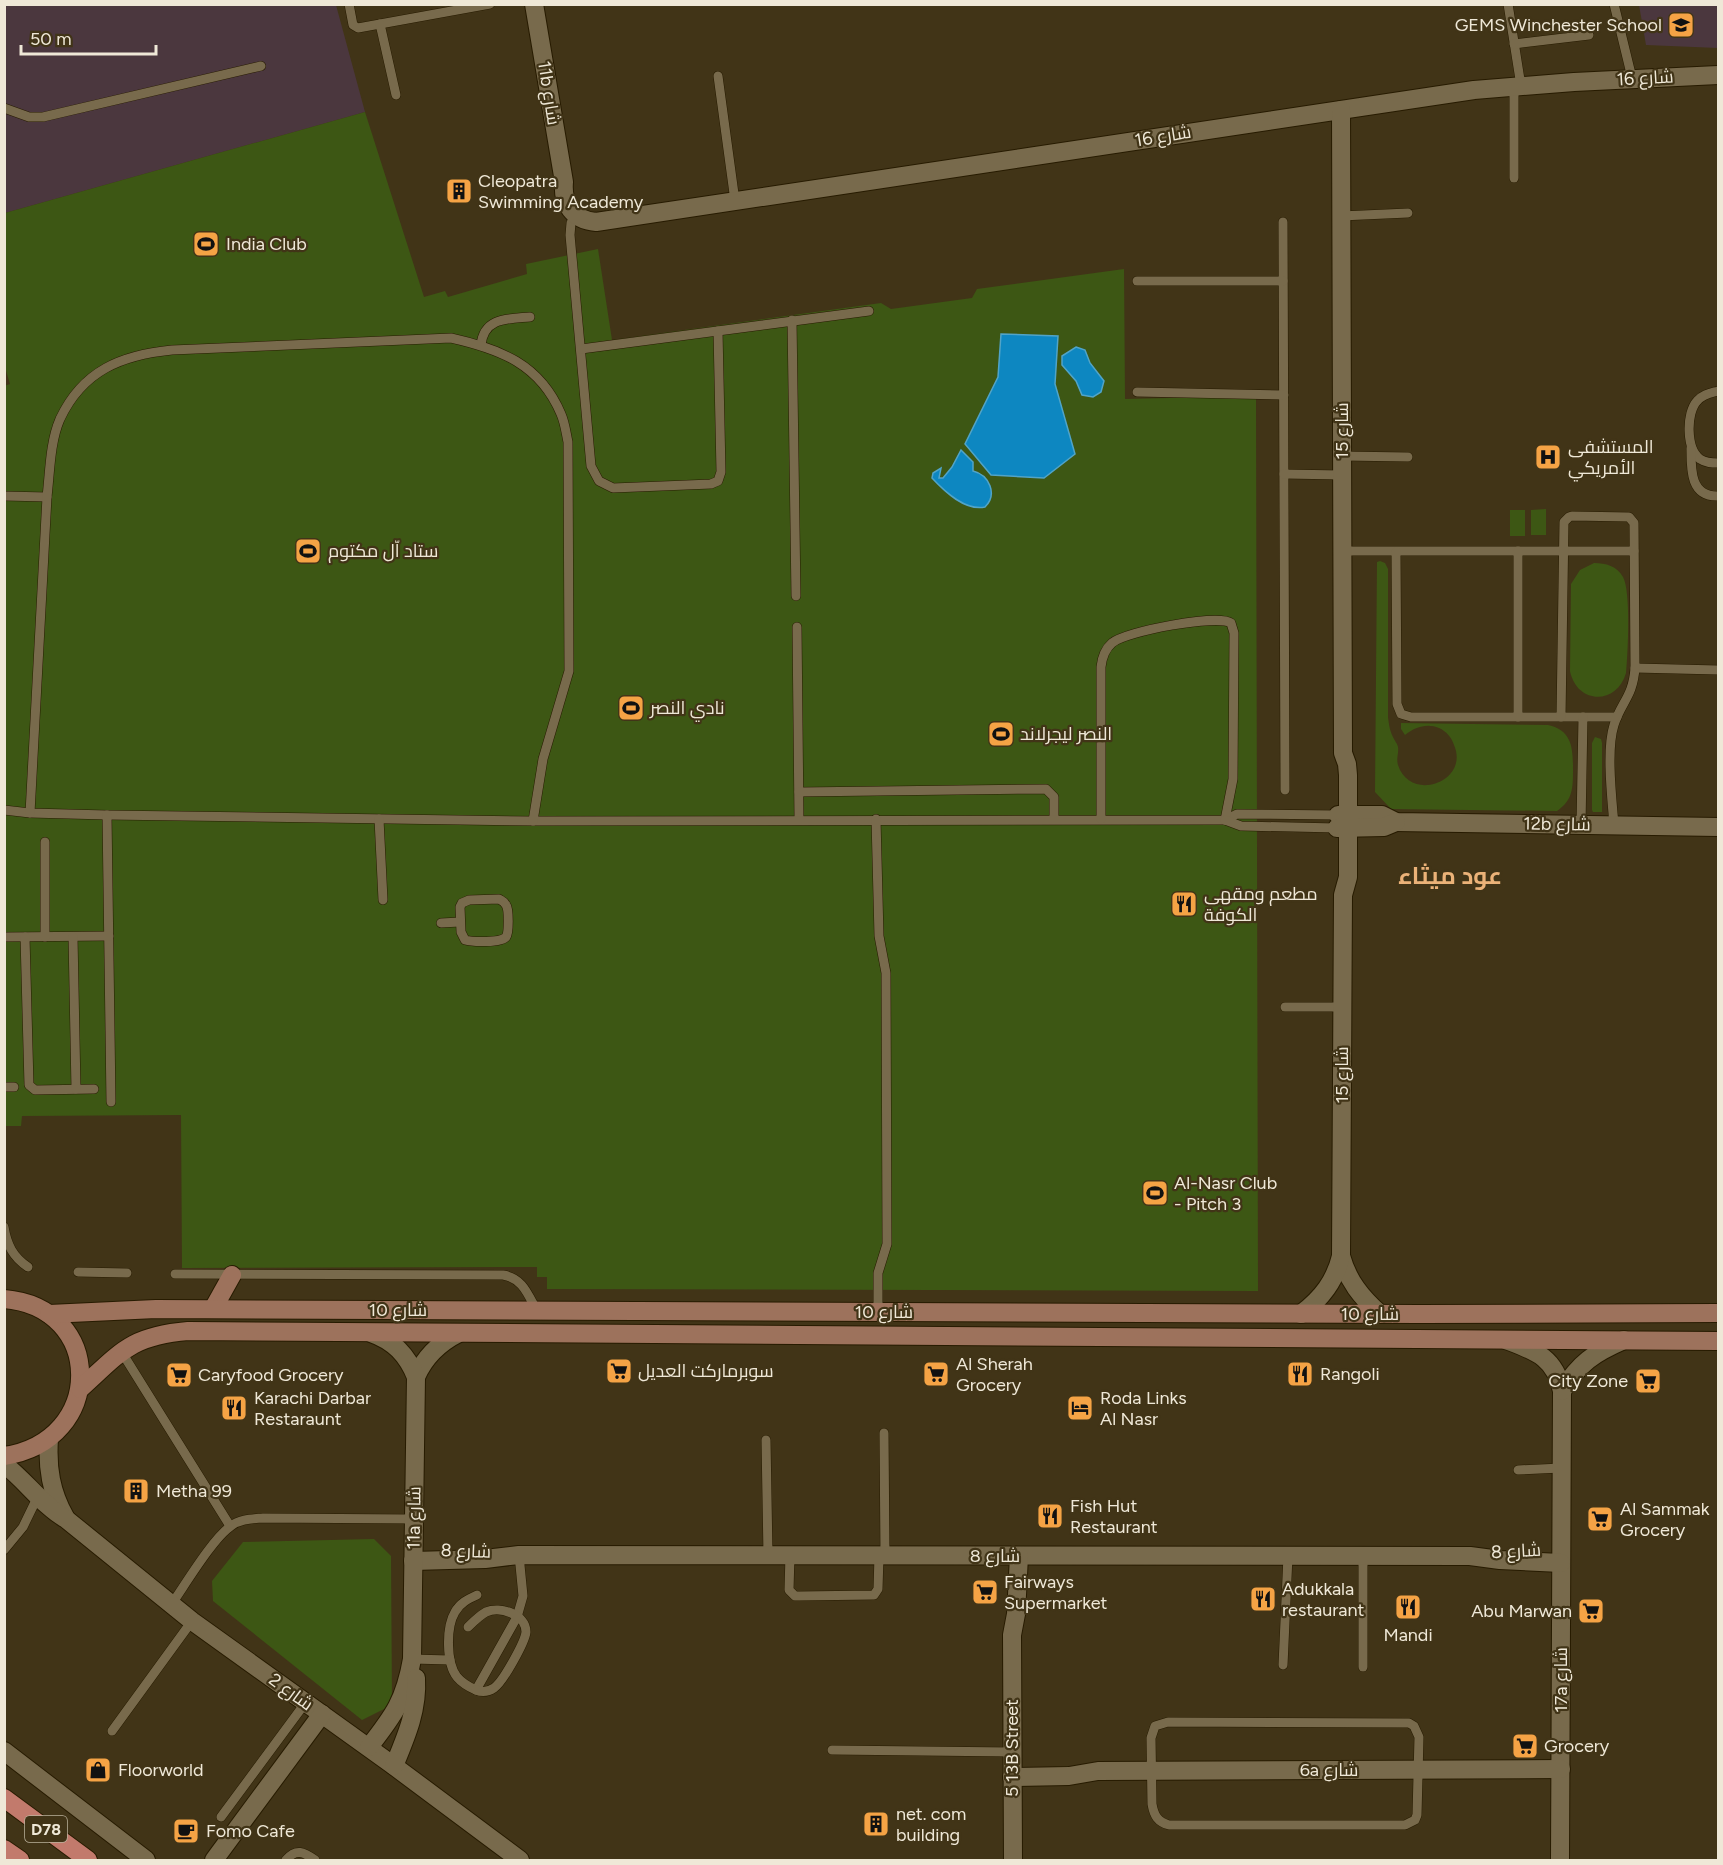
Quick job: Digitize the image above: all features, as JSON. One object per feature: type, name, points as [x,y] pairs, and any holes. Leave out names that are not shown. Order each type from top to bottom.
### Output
[{"type":"main road","points":[[213,1309],[232,1275]]},
{"type":"main road","points":[[4,1456],[20,1454],[49,1439],[69,1417],[80,1389],[79,1360],[68,1334],[49,1314],[33,1305],[8,1297]]},
{"type":"main road","name":"شارع 10","points":[[49,1314],[156,1309],[1301,1314],[1719,1313]]},
{"type":"main road","name":"شارع 10","points":[[80,1389],[121,1351],[151,1336],[188,1331],[1719,1341]]},
{"type":"main road","name":"D78","points":[[4,1798],[88,1860]]},
{"type":"main road","name":"D78","points":[[4,1849],[20,1860]]},
{"type":"street","name":"11b شارع","points":[[534,4],[564,182],[579,211]]},
{"type":"street","name":"شارع 16","points":[[579,211],[610,219],[1474,90],[1632,78],[1719,75]]},
{"type":"street","name":"شارع 15","points":[[1301,1314],[1324,1294],[1332,1281],[1341,1256],[1343,895],[1337,877],[1342,821],[1337,769],[1343,753],[1341,110]]},
{"type":"street","name":"12b شارع","points":[[1342,821],[1384,827],[1396,822],[1719,827]]},
{"type":"street","name":"شارع 15","points":[[1341,1256],[1350,1281],[1358,1293],[1380,1314]]},
{"type":"street","points":[[371,1333],[383,1337],[404,1354],[416,1377]]},
{"type":"street","points":[[416,1377],[421,1365],[433,1351],[448,1339],[459,1334]]},
{"type":"street","name":"17a شارع","points":[[1505,1340],[1537,1352],[1546,1359],[1554,1368],[1562,1391],[1560,1860]]},
{"type":"street","points":[[1562,1391],[1574,1373],[1593,1354],[1625,1340]]},
{"type":"street","name":"11a شارع","points":[[394,1766],[414,1711],[416,1682],[412,1659],[416,1377]]},
{"type":"street","name":"شارع 2","points":[[49,1439],[49,1472],[58,1504],[66,1519]]},
{"type":"street","name":"شارع 2","points":[[4,1464],[27,1483],[51,1508],[171,1605],[369,1747],[520,1860]]},
{"type":"street","name":"شارع 8","points":[[413,1555],[485,1559],[519,1555],[1470,1556],[1500,1560],[1561,1556]]},
{"type":"street","name":"5 13B Street","points":[[1012,1860],[1012,1635],[1016,1614],[1013,1556]]},
{"type":"street","name":"11a شارع","points":[[369,1747],[401,1702],[412,1659]]},
{"type":"street","points":[[214,1860],[322,1714]]},
{"type":"street","points":[[4,1751],[147,1860]]},
{"type":"street","name":"6a شارع","points":[[1012,1765],[1070,1776],[1098,1771],[1561,1768]]},
{"type":"lane","points":[[349,4],[355,27],[490,4]]},
{"type":"lane","points":[[1508,4],[1517,86],[1514,178]]},
{"type":"lane","points":[[1614,4],[1632,78]]},
{"type":"lane","points":[[380,24],[396,94]]},
{"type":"lane","points":[[1514,44],[1589,35]]},
{"type":"lane","points":[[4,108],[23,116],[43,117],[261,66]]},
{"type":"lane","points":[[718,76],[735,201]]},
{"type":"lane","points":[[579,211],[571,223],[570,235],[591,466],[598,481],[613,488],[711,484],[718,481],[721,472],[718,331]]},
{"type":"lane","points":[[1341,216],[1408,213]]},
{"type":"lane","points":[[1283,222],[1286,790]]},
{"type":"lane","points":[[1137,280],[1283,281]]},
{"type":"lane","points":[[581,349],[868,311]]},
{"type":"lane","points":[[481,345],[483,332],[497,320],[530,316]]},
{"type":"lane","points":[[792,320],[796,596]]},
{"type":"lane","points":[[30,813],[47,497],[52,447],[60,419],[80,388],[109,365],[144,353],[451,338],[507,354],[529,370],[548,391],[561,415],[568,442],[569,671],[543,759],[533,821]]},
{"type":"lane","points":[[1719,391],[1701,397],[1692,408],[1690,420],[1694,483],[1705,494],[1719,496]]},
{"type":"lane","points":[[1137,392],[1284,395]]},
{"type":"lane","points":[[1691,445],[1694,453],[1700,459],[1708,463],[1719,463]]},
{"type":"lane","points":[[1342,456],[1408,456]]},
{"type":"lane","points":[[1284,474],[1342,475]]},
{"type":"lane","points":[[4,496],[47,497]]},
{"type":"lane","points":[[1561,717],[1564,522],[1569,516],[1629,517],[1634,523],[1635,668],[1632,690],[1613,728],[1611,748],[1614,825]]},
{"type":"lane","points":[[1518,551],[1518,717]]},
{"type":"lane","points":[[1342,552],[1634,551]]},
{"type":"lane","points":[[1396,552],[1397,704],[1401,714],[1411,717],[1617,717]]},
{"type":"lane","points":[[1101,819],[1101,667],[1102,657],[1107,648],[1114,641],[1142,632],[1187,622],[1222,620],[1231,623],[1234,633],[1233,779],[1226,820]]},
{"type":"lane","points":[[797,627],[799,819]]},
{"type":"lane","points":[[1635,668],[1719,670]]},
{"type":"lane","points":[[1581,825],[1583,717]]},
{"type":"lane","points":[[799,792],[1046,789],[1054,797],[1054,819]]},
{"type":"lane","points":[[4,810],[107,815],[533,821],[1101,819],[1226,820],[1241,826],[1342,821]]},
{"type":"lane","points":[[107,815],[111,1102]]},
{"type":"lane","points":[[379,819],[382,900]]},
{"type":"lane","points":[[876,819],[879,936],[886,973],[887,1232],[886,1251],[878,1273],[878,1312]]},
{"type":"lane","points":[[45,842],[45,937]]},
{"type":"lane","points":[[499,899],[506,904],[508,933],[506,937],[499,940],[469,941],[462,936],[460,922],[460,907],[465,901],[499,899]]},
{"type":"lane","points":[[441,923],[460,922]]},
{"type":"lane","points":[[73,936],[76,1089]]},
{"type":"lane","points":[[4,937],[109,936]]},
{"type":"lane","points":[[26,937],[29,1085],[35,1090],[94,1089]]},
{"type":"lane","points":[[1285,1007],[1342,1007]]},
{"type":"lane","points":[[4,1227],[14,1255],[28,1267]]},
{"type":"lane","points":[[78,1272],[127,1274]]},
{"type":"lane","points":[[175,1274],[503,1275],[510,1276],[522,1284],[537,1311]]},
{"type":"lane","points":[[121,1351],[230,1526]]},
{"type":"lane","points":[[790,1555],[789,1590],[795,1596],[874,1595],[878,1589],[882,1556],[884,1433]]},
{"type":"lane","points":[[766,1440],[768,1555]]},
{"type":"lane","points":[[1518,1470],[1561,1468]]},
{"type":"lane","points":[[4,1550],[23,1527],[38,1496]]},
{"type":"lane","points":[[171,1605],[218,1539],[230,1526],[240,1521],[262,1518],[414,1519]]},
{"type":"lane","points":[[476,1690],[517,1617],[523,1596],[519,1555]]},
{"type":"lane","points":[[1283,1665],[1288,1556]]},
{"type":"lane","points":[[1363,1556],[1363,1667]]},
{"type":"lane","points":[[468,1627],[488,1611],[505,1611],[523,1622],[525,1628],[524,1640],[497,1686],[487,1692],[476,1690],[458,1678],[450,1660],[450,1625],[453,1614],[459,1605],[477,1595]]},
{"type":"lane","points":[[112,1731],[192,1621]]},
{"type":"lane","points":[[412,1659],[450,1660]]},
{"type":"lane","points":[[221,1817],[306,1702]]},
{"type":"lane","points":[[1168,1722],[1409,1723],[1414,1726],[1419,1737],[1419,1769],[1418,1809],[1415,1820],[1405,1825],[1169,1826],[1162,1823],[1153,1812],[1152,1731],[1155,1726],[1168,1722]]},
{"type":"lane","points":[[832,1750],[1012,1765]]},
{"type":"lane","points":[[286,1860],[291,1855],[300,1852],[315,1860]]},
{"type":"shaded area","points":[[5,5],[336,5],[365,112],[5,213]]},
{"type":"shaded area","name":"GEMS Winchester School","points":[[1639,5],[1718,5],[1718,48],[1646,45]]},
{"type":"green space","name":"نادي النصر","points":[[365,112],[424,297],[445,291],[448,297],[527,274],[526,264],[598,249],[612,340],[881,303],[891,309],[972,298],[977,289],[1124,269],[1125,399],[1256,396],[1258,1291],[547,1289],[547,1277],[537,1277],[537,1267],[182,1268],[181,1115],[22,1116],[21,1126],[5,1126],[4,386],[10,384],[4,364],[5,213]]},
{"type":"green space","points":[[1546,509],[1546,535],[1531,535],[1531,510]]},
{"type":"green space","points":[[1510,510],[1525,510],[1525,536],[1510,536]]},
{"type":"green space","points":[[1377,562],[1385,563],[1388,569],[1388,717],[1398,746],[1398,765],[1405,777],[1414,783],[1425,785],[1436,783],[1446,778],[1454,769],[1457,758],[1452,740],[1442,729],[1426,726],[1405,735],[1401,729],[1401,723],[1548,725],[1562,731],[1570,741],[1572,754],[1571,793],[1557,811],[1391,809],[1375,792]]},
{"type":"green space","points":[[1594,563],[1611,566],[1621,573],[1626,584],[1628,609],[1626,673],[1614,691],[1597,697],[1580,690],[1570,671],[1571,584],[1580,570]]},
{"type":"green space","points":[[1595,737],[1601,739],[1602,743],[1602,812],[1592,810],[1592,743]]},
{"type":"green space","points":[[374,1539],[391,1556],[392,1705],[362,1720],[213,1601],[212,1581],[243,1542]]},
{"type":"water","points":[[1001,334],[1058,336],[1055,384],[1075,454],[1044,478],[991,475],[965,444],[998,377]]},
{"type":"water","points":[[1076,347],[1085,350],[1090,363],[1104,381],[1101,392],[1093,397],[1082,395],[1076,381],[1062,365],[1062,356]]},
{"type":"water","points":[[961,450],[973,462],[973,471],[983,476],[990,486],[991,496],[985,507],[963,503],[932,478],[933,473],[941,468],[939,478],[943,478]]},
{"type":"place","name":"GEMS Winchester School","points":[[1681,25]]},
{"type":"place","name":"Cleopatra Swimming Academy","points":[[459,191]]},
{"type":"place","name":"India Club","points":[[206,244]]},
{"type":"place","name":"المستشفى الأمريكي","points":[[1548,457]]},
{"type":"place","name":"ستاد اّل مكتوم","points":[[308,551]]},
{"type":"place","name":"نادي النصر","points":[[631,708]]},
{"type":"place","name":"النصر ليجرلاند","points":[[1001,734]]},
{"type":"place","name":"مطعم ومقهى الكوفة","points":[[1184,904]]},
{"type":"place","name":"Al-Nasr Club - Pitch 3","points":[[1155,1193]]},
{"type":"place","name":"سوبرماركت العديل","points":[[619,1371]]},
{"type":"place","name":"Al Sherah Grocery","points":[[936,1374]]},
{"type":"place","name":"Rangoli","points":[[1300,1374]]},
{"type":"place","name":"Caryfood Grocery","points":[[179,1375]]},
{"type":"place","name":"City Zone","points":[[1648,1381]]},
{"type":"place","name":"Karachi Darbar Restaraunt","points":[[234,1408]]},
{"type":"place","name":"Roda Links Al Nasr","points":[[1080,1408]]},
{"type":"place","name":"Metha 99","points":[[136,1491]]},
{"type":"place","name":"Fish Hut Restaurant","points":[[1050,1516]]},
{"type":"place","name":"Al Sammak Grocery","points":[[1600,1519]]},
{"type":"place","name":"Fairways Supermarket","points":[[985,1592]]},
{"type":"place","name":"Adukkala restaurant","points":[[1263,1599]]},
{"type":"place","name":"Mandi","points":[[1408,1607]]},
{"type":"place","name":"Abu Marwan","points":[[1591,1611]]},
{"type":"place","name":"Grocery","points":[[1525,1746]]},
{"type":"place","name":"Floorworld","points":[[98,1770]]},
{"type":"place","name":"net. com building","points":[[876,1824]]},
{"type":"place","name":"Fomo Cafe","points":[[186,1831]]},
{"type":"district","name":"عود ميثاء","points":[[1450,876]]}]
